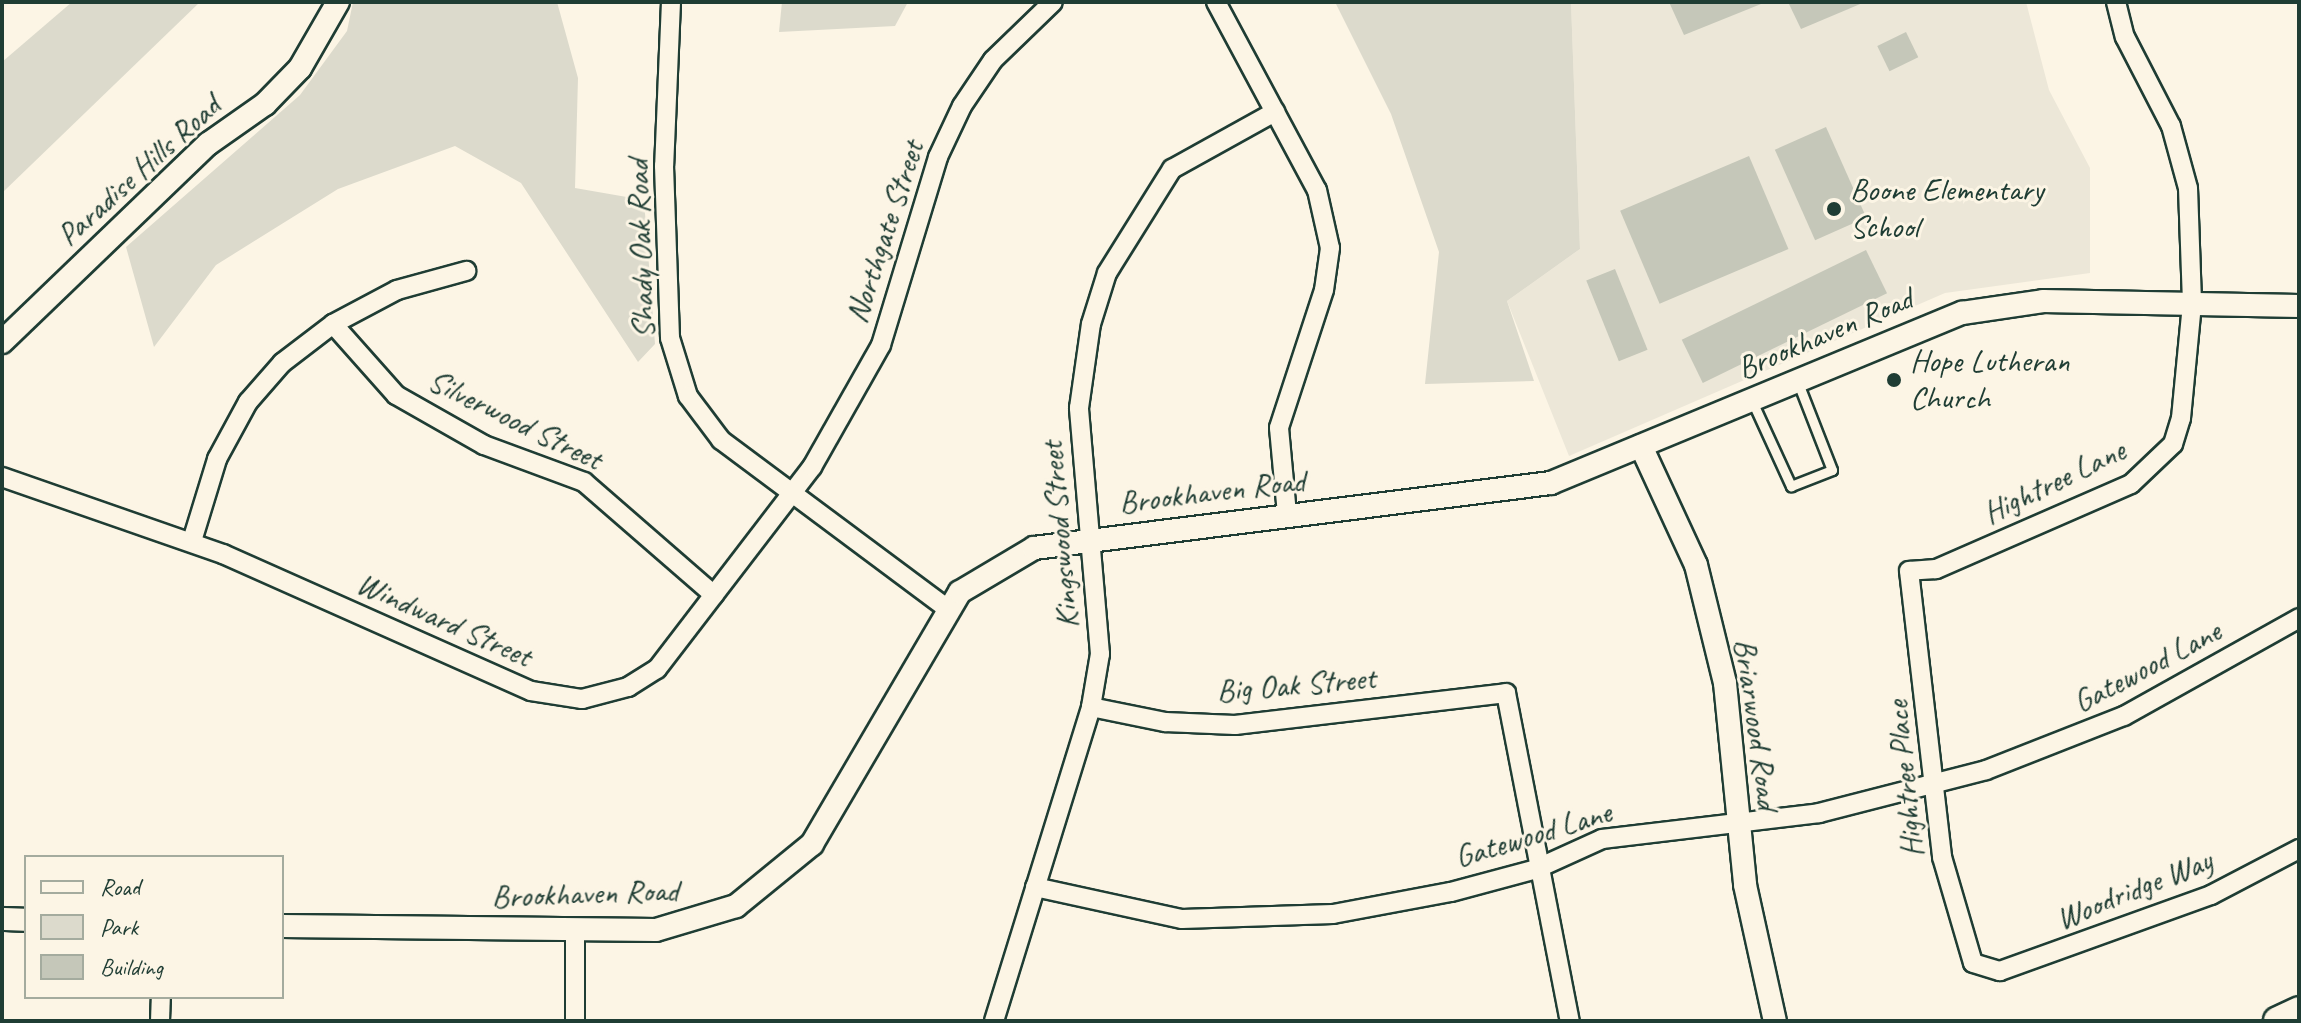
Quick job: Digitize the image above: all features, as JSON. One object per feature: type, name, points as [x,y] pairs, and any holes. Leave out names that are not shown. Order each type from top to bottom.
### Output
[{"type":"main road","points":[[2278,1021],[2299,1011]]},
{"type":"street","name":"Paradise Hills Road","points":[[2,342],[208,144],[265,104],[300,68],[338,2]]},
{"type":"street","name":"Shady Oak Road","points":[[671,2],[664,166],[670,338],[688,396],[721,440],[946,608]]},
{"type":"street","name":"Northgate Street","points":[[791,493],[881,345],[938,157],[962,106],[1012,39],[1053,2]]},
{"type":"street","points":[[1216,2],[1317,190],[1330,248],[1324,290],[1279,428],[1287,515]]},
{"type":"street","name":"Hightree Lane","points":[[1909,571],[1936,569],[2131,484],[2155,466],[2173,444],[2181,418],[2192,304],[2183,167],[2116,2]]},
{"type":"street","name":"Kingswood Street","points":[[994,1021],[1091,707],[1100,654],[1079,408],[1107,273],[1172,169],[1275,112]]},
{"type":"street","points":[[192,541],[217,459],[248,402],[333,324],[397,290],[466,271]]},
{"type":"street","name":"Brookhaven Road","points":[[284,926],[575,931],[697,922],[786,872],[812,844],[946,608],[1016,554],[1089,538],[1551,483],[1962,313],[2043,301],[2299,306]]},
{"type":"street","name":"Silverwood Street","points":[[333,324],[396,395],[484,445],[584,482],[714,595]]},
{"type":"street","name":"Briarwood Road","points":[[1641,446],[1696,565],[1725,683],[1738,827],[1775,1021]]},
{"type":"street","name":"Windward Street","points":[[2,477],[192,541],[531,691],[570,699],[615,693],[643,679],[714,595],[791,493]]},
{"type":"street","name":"Hightree Place","points":[[1909,571],[1951,895],[1973,963],[1986,969]]},
{"type":"street","name":"Gatewood Lane","points":[[1035,887],[1182,919],[1288,918],[1360,910],[1536,869],[1602,839],[1738,827],[1935,783],[2078,738],[2299,618]]},
{"type":"street","name":"Big Oak Street","points":[[1091,707],[1165,722],[1235,725],[1506,693],[1536,869]]},
{"type":"street","name":"Woodridge Way","points":[[1986,969],[2104,939],[2299,849]]},
{"type":"street","points":[[1536,869],[1570,1021]]},
{"type":"street","points":[[2,919],[24,920]]},
{"type":"street","points":[[575,931],[575,1021]]},
{"type":"street","points":[[160,1021],[161,999]]},
{"type":"lane","points":[[1752,400],[1791,486],[1832,470],[1797,380]]},
{"type":"shaded area","name":"Boone Elementary School","points":[[1571,2],[2026,2],[2049,90],[2090,168],[2090,273],[1945,293],[1569,456],[1507,301],[1580,249]]},
{"type":"green space","points":[[72,2],[200,2],[2,193],[2,62]]},
{"type":"green space","points":[[353,2],[557,2],[578,78],[575,188],[644,200],[655,344],[638,362],[521,183],[455,146],[338,189],[216,265],[154,347],[126,247],[300,95],[347,31]]},
{"type":"green space","points":[[782,2],[908,2],[895,26],[779,32]]},
{"type":"green space","points":[[1335,2],[1571,2],[1580,249],[1507,301],[1534,381],[1425,384],[1439,252],[1391,114]]},
{"type":"building","points":[[1669,2],[1766,2],[1684,35]]},
{"type":"building","points":[[1788,2],[1865,2],[1801,29]]},
{"type":"building","points":[[1906,32],[1918,57],[1890,71],[1877,46]]},
{"type":"building","points":[[1826,127],[1866,217],[1815,240],[1775,150]]},
{"type":"building","points":[[1749,156],[1788,249],[1660,304],[1620,211]]},
{"type":"building","points":[[1866,250],[1887,293],[1703,383],[1682,340]]},
{"type":"building","points":[[1615,269],[1648,350],[1619,361],[1586,281]]},
{"type":"place","name":"Boone Elementary School","points":[[1834,209]]},
{"type":"place","name":"Hope Lutheran Church","points":[[1894,380]]}]
